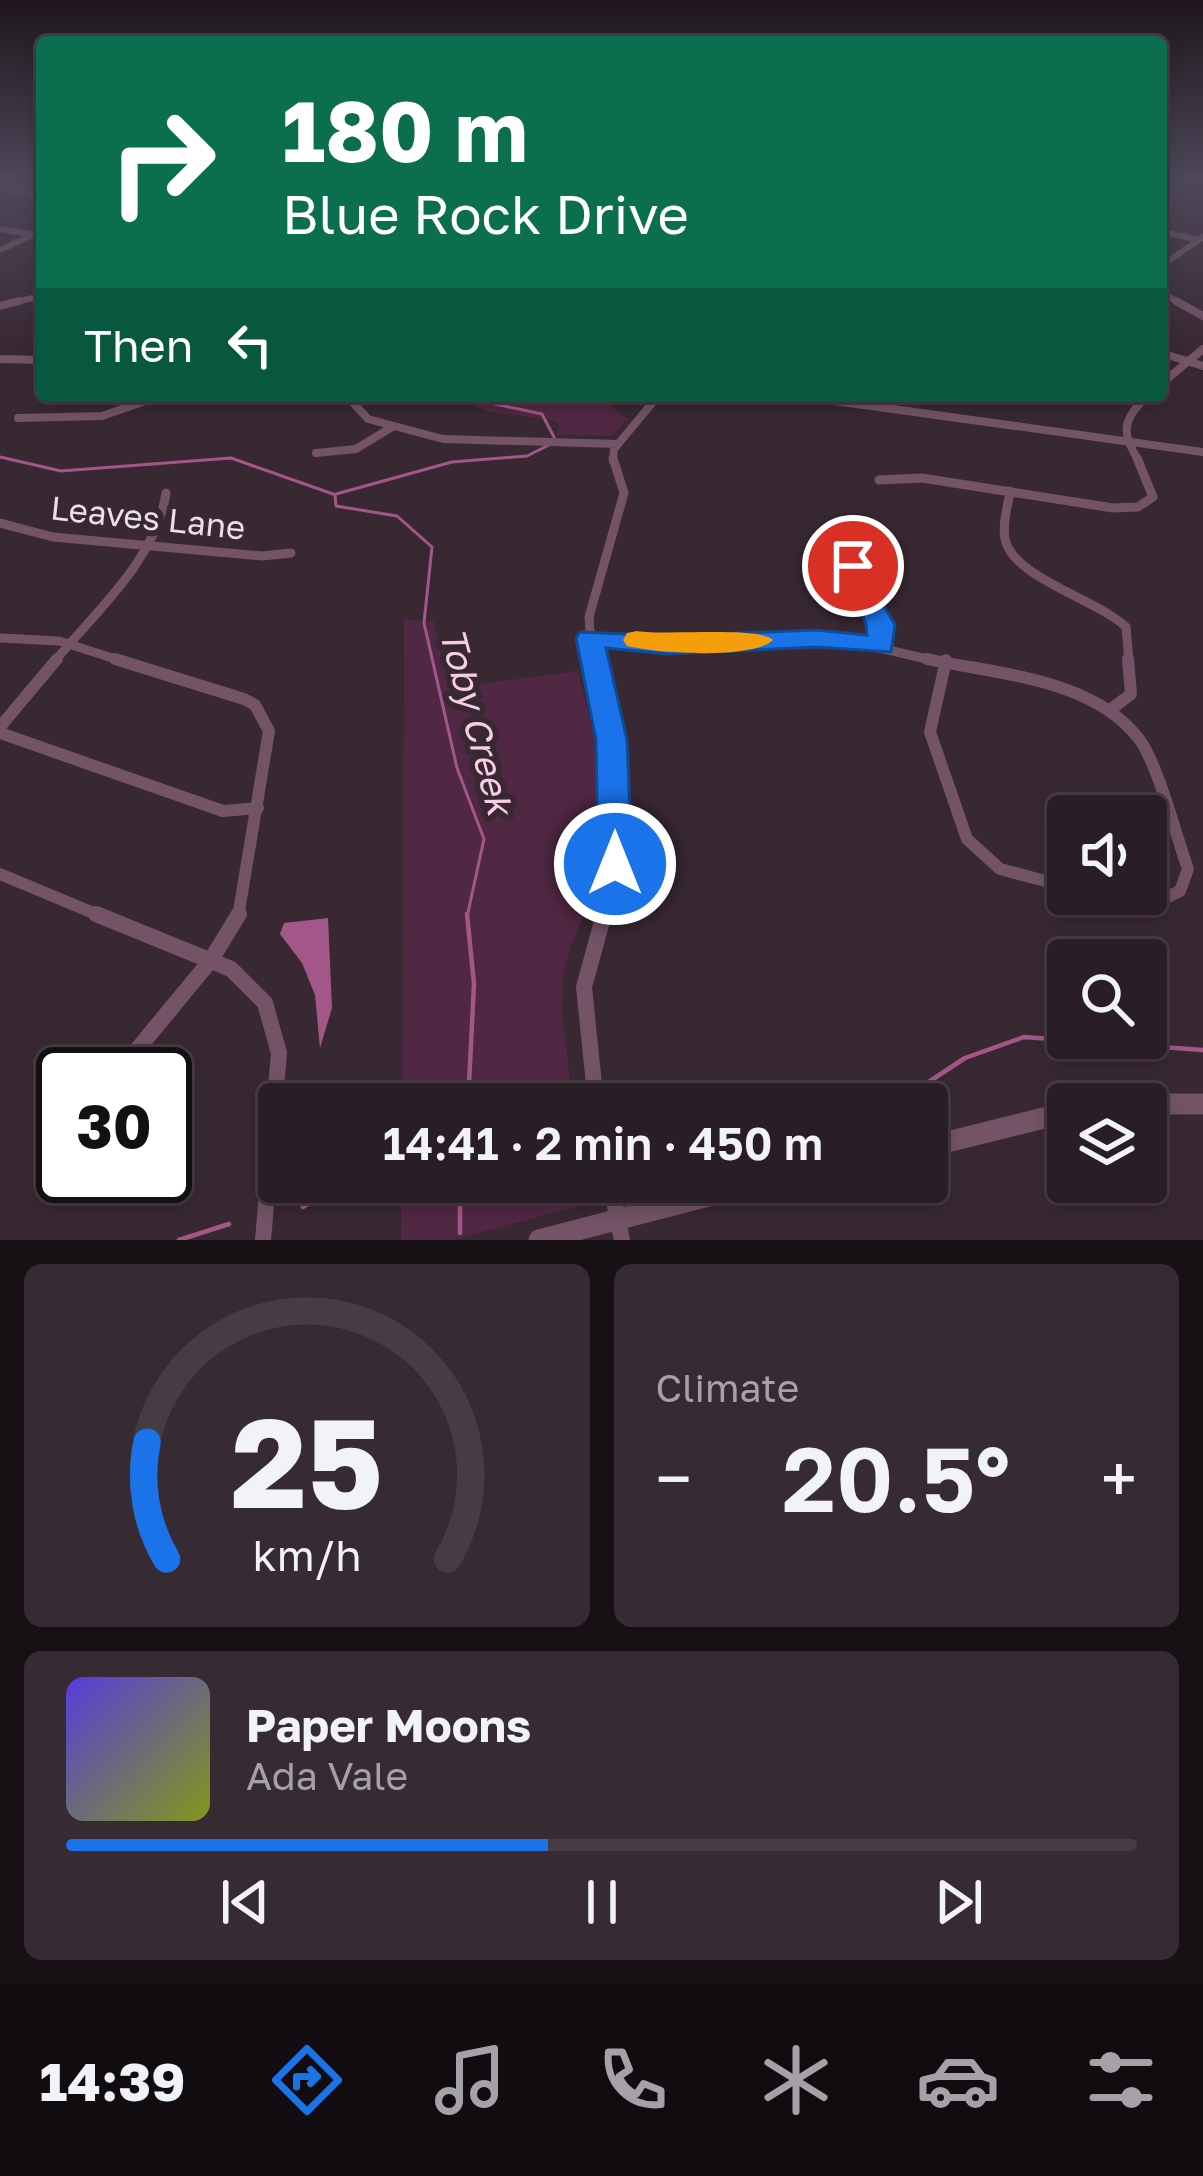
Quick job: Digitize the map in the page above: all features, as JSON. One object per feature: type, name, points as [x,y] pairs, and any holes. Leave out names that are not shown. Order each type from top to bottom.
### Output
[{"type":"street","points":[[0,250],[31,238]]},
{"type":"street","points":[[1167,262],[1201,238]]},
{"type":"street","points":[[1167,296],[1203,316]]},
{"type":"street","points":[[0,306],[36,297]]},
{"type":"street","points":[[1167,380],[1203,349]]},
{"type":"street","points":[[29,359],[36,353]]},
{"type":"street","points":[[1167,355],[1203,366]]},
{"type":"street","points":[[0,359],[36,360]]},
{"type":"street","points":[[18,418],[102,416],[143,402]]},
{"type":"street","points":[[352,402],[368,419],[467,442],[618,444]]},
{"type":"street","points":[[594,1083],[584,987],[591,951],[615,884],[615,825],[611,740],[590,638],[592,591],[624,493],[612,459],[618,444],[653,402]]},
{"type":"street","points":[[818,402],[915,410],[1203,452]]},
{"type":"street","points":[[879,480],[904,476],[1113,508],[1146,504],[1153,497],[1152,477],[1129,453],[1126,441],[1127,419],[1142,402]]},
{"type":"street","points":[[316,453],[333,455],[358,448],[392,427]]},
{"type":"street","points":[[1010,491],[1005,540],[1012,555],[1034,572],[1098,602],[1126,627],[1131,694],[1110,710]]},
{"type":"street","points":[[166,493],[161,526],[149,546],[0,730],[223,811],[258,808]]},
{"type":"street","name":"Leaves Lane","points":[[0,523],[42,535],[262,556],[291,553]]},
{"type":"street","points":[[853,566],[882,625],[881,645]]},
{"type":"street","points":[[0,638],[25,636],[70,644],[255,705],[269,731],[238,918],[139,1047]]},
{"type":"street","points":[[590,638],[667,645],[816,639],[881,645],[1068,690],[1110,710],[1141,741],[1161,795]]},
{"type":"street","points":[[946,660],[930,732],[967,838],[1000,869],[1047,881]]},
{"type":"street","points":[[1167,812],[1188,869],[1180,891],[1167,898]]},
{"type":"street","points":[[0,874],[211,959],[248,981],[275,1026],[278,1076],[263,1240]]},
{"type":"street","points":[[1167,1104],[1203,1104]]},
{"type":"street","points":[[948,1142],[1047,1117]]},
{"type":"street","points":[[539,1240],[620,1229],[690,1203]]},
{"type":"shaded area","points":[[467,402],[605,402],[628,419],[612,436],[557,435],[559,424],[551,420],[490,412]]},
{"type":"shaded area","points":[[404,619],[434,622],[449,688],[578,671],[594,736],[597,825],[593,894],[563,978],[570,1083],[402,1083]]},
{"type":"shaded area","points":[[328,918],[332,1008],[320,1048],[315,995],[302,963],[280,934],[284,923]]},
{"type":"shaded area","points":[[401,1203],[587,1203],[451,1240],[401,1240]]},
{"type":"waterway","name":"Toby Creek","points":[[485,402],[542,414],[554,437]]},
{"type":"waterway","name":"Toby Creek","points":[[336,494],[452,462],[527,456],[551,444]]},
{"type":"waterway","points":[[0,457],[61,471],[231,458],[333,494]]},
{"type":"waterway","name":"Toby Creek","points":[[335,495],[336,506],[397,516],[432,547],[424,623],[457,768],[484,839],[467,916]]},
{"type":"waterway","name":"Toby Creek","points":[[467,916],[474,984],[469,1083]]},
{"type":"waterway","points":[[927,1083],[965,1058],[1024,1037],[1203,1050]]},
{"type":"waterway","points":[[303,1207],[309,1203]]},
{"type":"waterway","name":"Toby Creek","points":[[460,1203],[460,1233]]},
{"type":"waterway","points":[[179,1240],[229,1224]]},
{"type":"slow traffic","points":[[637,640],[667,645],[759,640]]},
{"type":"route","points":[[615,864],[611,740],[590,638],[667,645],[784,639],[881,645],[882,625],[853,566]]}]
